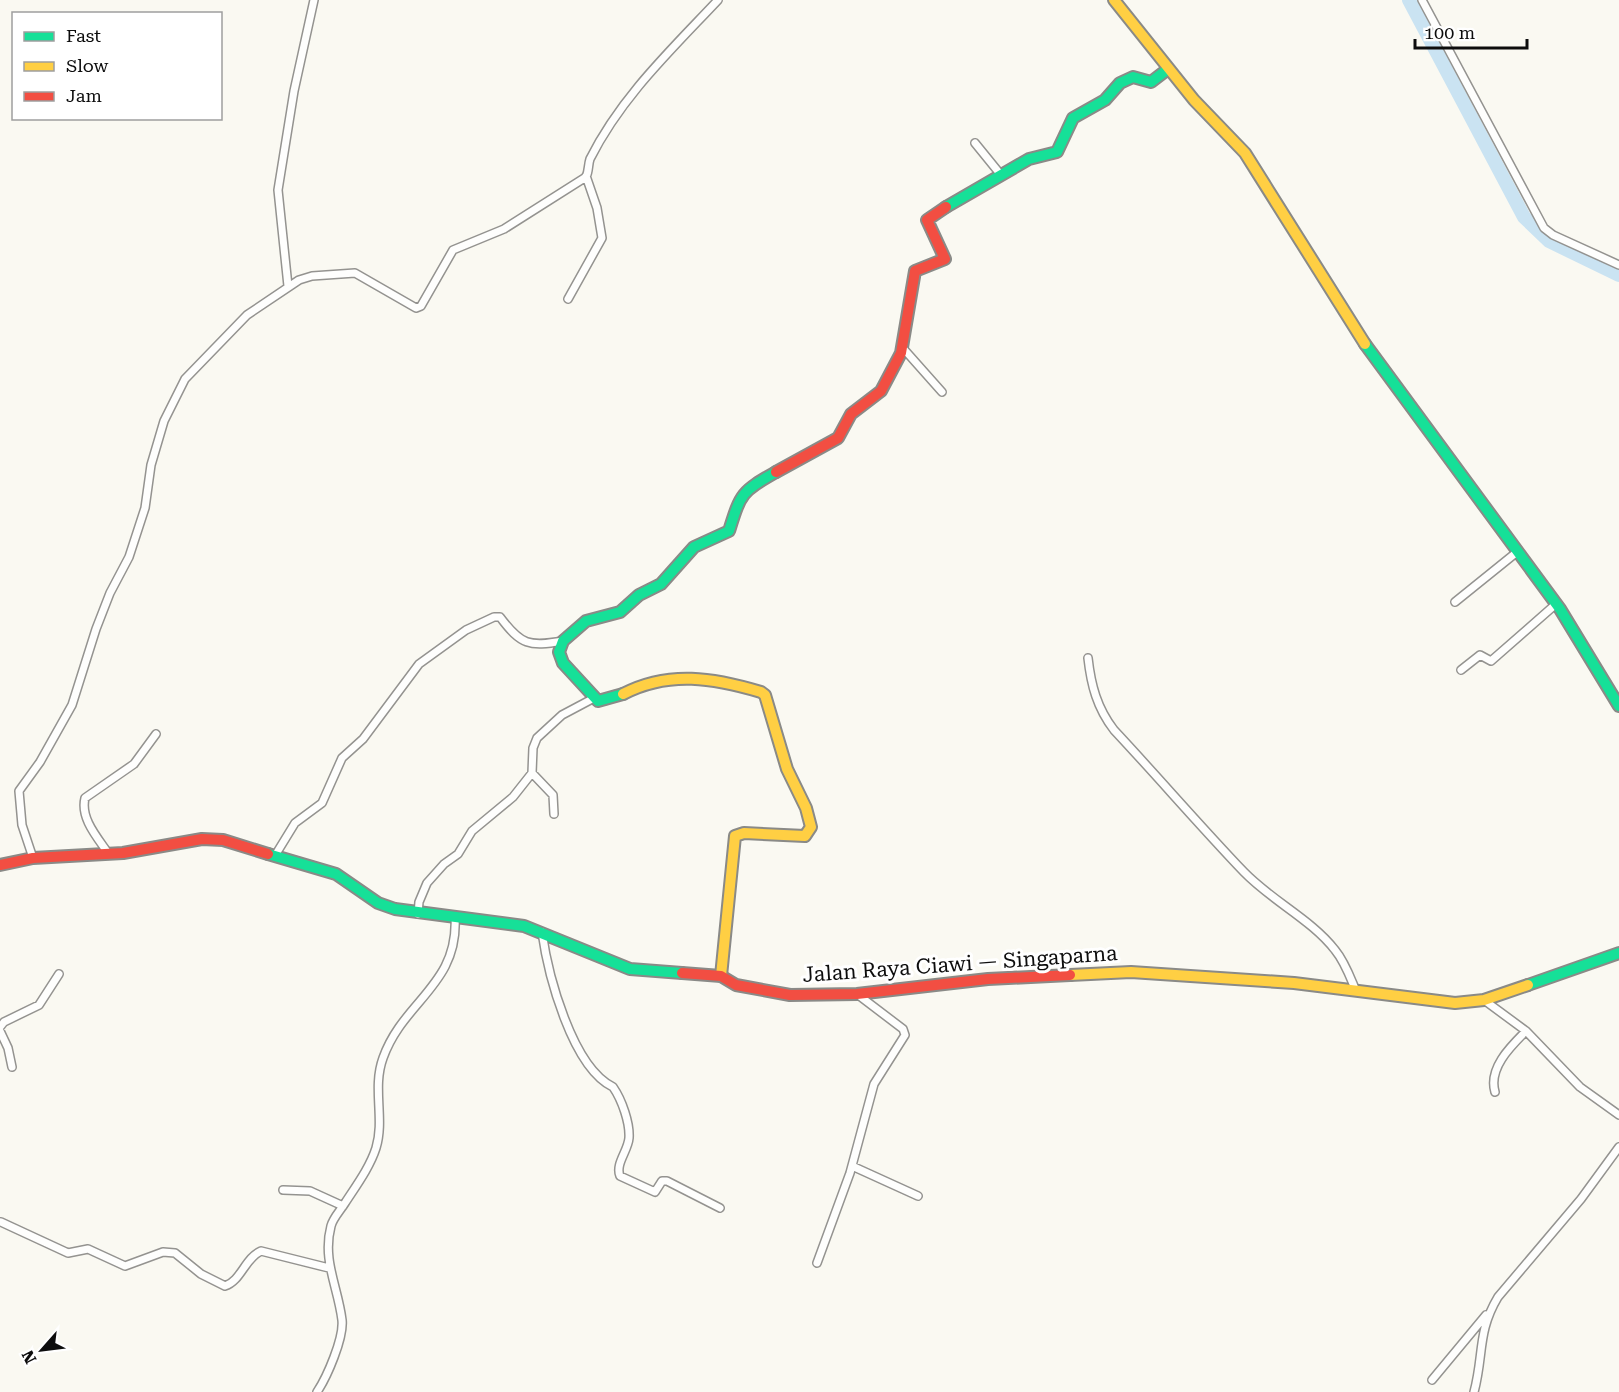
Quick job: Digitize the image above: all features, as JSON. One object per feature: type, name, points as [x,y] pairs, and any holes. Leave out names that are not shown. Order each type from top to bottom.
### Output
[{"type":"street","points":[[288,286],[278,190],[294,91],[314,0]]},
{"type":"street","points":[[568,299],[602,238],[596,203],[586,176],[589,161],[624,105],[652,69],[718,0]]},
{"type":"street","points":[[1114,0],[1168,69],[1245,153],[1265,181],[1352,326],[1556,604],[1619,706]]},
{"type":"street","points":[[1422,0],[1500,143],[1527,201],[1544,228],[1553,235],[1619,265]]},
{"type":"street","points":[[720,976],[735,836],[744,833],[805,836],[812,826],[777,745],[765,695],[721,679],[691,676],[636,687],[604,701],[594,698],[563,663],[559,652],[563,641],[586,621],[620,612],[639,595],[661,584],[694,547],[729,531],[739,499],[750,485],[838,438],[851,414],[886,385],[902,347],[915,271],[920,267],[943,262],[945,258],[944,250],[931,233],[927,218],[1032,157],[1057,152],[1074,118],[1109,97],[1120,83],[1133,77],[1151,82],[1168,69]]},
{"type":"street","points":[[975,143],[1000,175]]},
{"type":"street","points":[[33,858],[22,825],[19,791],[40,762],[72,705],[110,593],[132,547],[145,508],[151,465],[164,421],[182,385],[213,348],[247,315],[288,286],[312,276],[355,273],[416,308],[421,306],[453,250],[504,229],[586,176]]},
{"type":"street","points":[[902,347],[942,392]]},
{"type":"street","points":[[1455,602],[1517,552]]},
{"type":"street","points":[[1461,670],[1480,656],[1491,661],[1497,657],[1511,641],[1556,604]]},
{"type":"street","points":[[276,854],[295,824],[321,803],[342,758],[363,739],[419,664],[466,630],[494,617],[500,617],[526,644],[563,641]]},
{"type":"street","points":[[1088,658],[1093,692],[1099,709],[1114,730],[1246,874],[1277,902],[1317,932],[1334,949],[1344,963],[1356,991]]},
{"type":"street","points":[[418,914],[419,902],[427,883],[444,864],[458,854],[472,831],[513,797],[532,773],[533,748],[537,738],[562,715],[594,698]]},
{"type":"street","points":[[108,853],[86,819],[83,805],[85,798],[134,764],[156,734]]},
{"type":"street","points":[[532,773],[553,795],[554,814]]},
{"type":"street","name":"Jalan Raya Ciawi — Singaparna","points":[[0,865],[33,858],[148,849],[202,839],[223,840],[276,854],[336,874],[378,903],[418,914],[502,921],[542,932],[630,969],[720,976],[736,986],[790,995],[857,994],[988,979],[1131,972],[1294,983],[1432,1002],[1484,1000],[1619,953]]},
{"type":"street","points":[[318,1392],[340,1337],[342,1321],[329,1268],[328,1242],[332,1223],[375,1150],[379,1136],[377,1080],[383,1058],[402,1021],[448,965],[456,937],[455,917]]},
{"type":"street","points":[[542,932],[552,983],[583,1058],[603,1083],[613,1087],[622,1106],[629,1129],[629,1140],[618,1167],[620,1176],[656,1192],[662,1181],[667,1181],[720,1208]]},
{"type":"street","points":[[12,1067],[8,1048],[0,1029],[4,1022],[39,1005],[59,974]]},
{"type":"street","points":[[817,1263],[852,1166],[874,1084],[905,1035],[903,1029],[857,994]]},
{"type":"street","points":[[1484,1000],[1526,1031],[1580,1087],[1619,1115]]},
{"type":"street","points":[[1495,1092],[1493,1084],[1502,1057],[1526,1031]]},
{"type":"street","points":[[1432,1380],[1581,1199],[1619,1147]]},
{"type":"street","points":[[852,1166],[918,1196]]},
{"type":"street","points":[[283,1190],[310,1191],[343,1206]]},
{"type":"street","points":[[1,1222],[51,1247],[73,1254],[88,1249],[119,1265],[130,1265],[163,1252],[175,1253],[201,1275],[225,1286],[233,1281],[252,1258],[261,1251],[329,1268]]},
{"type":"street","points":[[1474,1392],[1480,1344],[1490,1311]]},
{"type":"waterway","points":[[1409,0],[1524,217],[1549,241],[1619,275]]},
{"type":"traffic: fast","points":[[946,207],[1029,159],[1057,152],[1073,118],[1105,100],[1120,83],[1133,77],[1151,82],[1168,69]]},
{"type":"traffic: fast","points":[[1365,344],[1560,609],[1619,706]]},
{"type":"traffic: fast","points":[[623,694],[598,701],[563,663],[559,652],[563,641],[586,621],[620,612],[639,595],[661,584],[694,547],[729,531],[736,509],[744,495],[749,489],[776,472]]},
{"type":"traffic: fast","points":[[268,854],[336,874],[378,903],[395,909],[524,926],[630,969],[682,973]]},
{"type":"traffic: fast","points":[[1528,985],[1619,953]]},
{"type":"traffic: slow","points":[[1114,0],[1194,100],[1245,153],[1365,344]]},
{"type":"traffic: slow","points":[[623,694],[640,686],[674,679],[709,680],[761,692],[765,695],[787,769],[806,808],[811,827],[805,836],[744,833],[735,836],[721,976]]},
{"type":"traffic: slow","points":[[1070,975],[1131,972],[1294,983],[1455,1003],[1484,1000],[1528,985]]},
{"type":"traffic: jam","points":[[776,472],[838,438],[851,414],[881,391],[901,353],[915,271],[945,259],[927,220],[946,207]]},
{"type":"traffic: jam","points":[[0,865],[33,858],[123,853],[202,839],[223,840],[268,854]]},
{"type":"traffic: jam","points":[[682,973],[721,976],[736,985],[790,995],[857,994],[988,979],[1070,975]]}]
